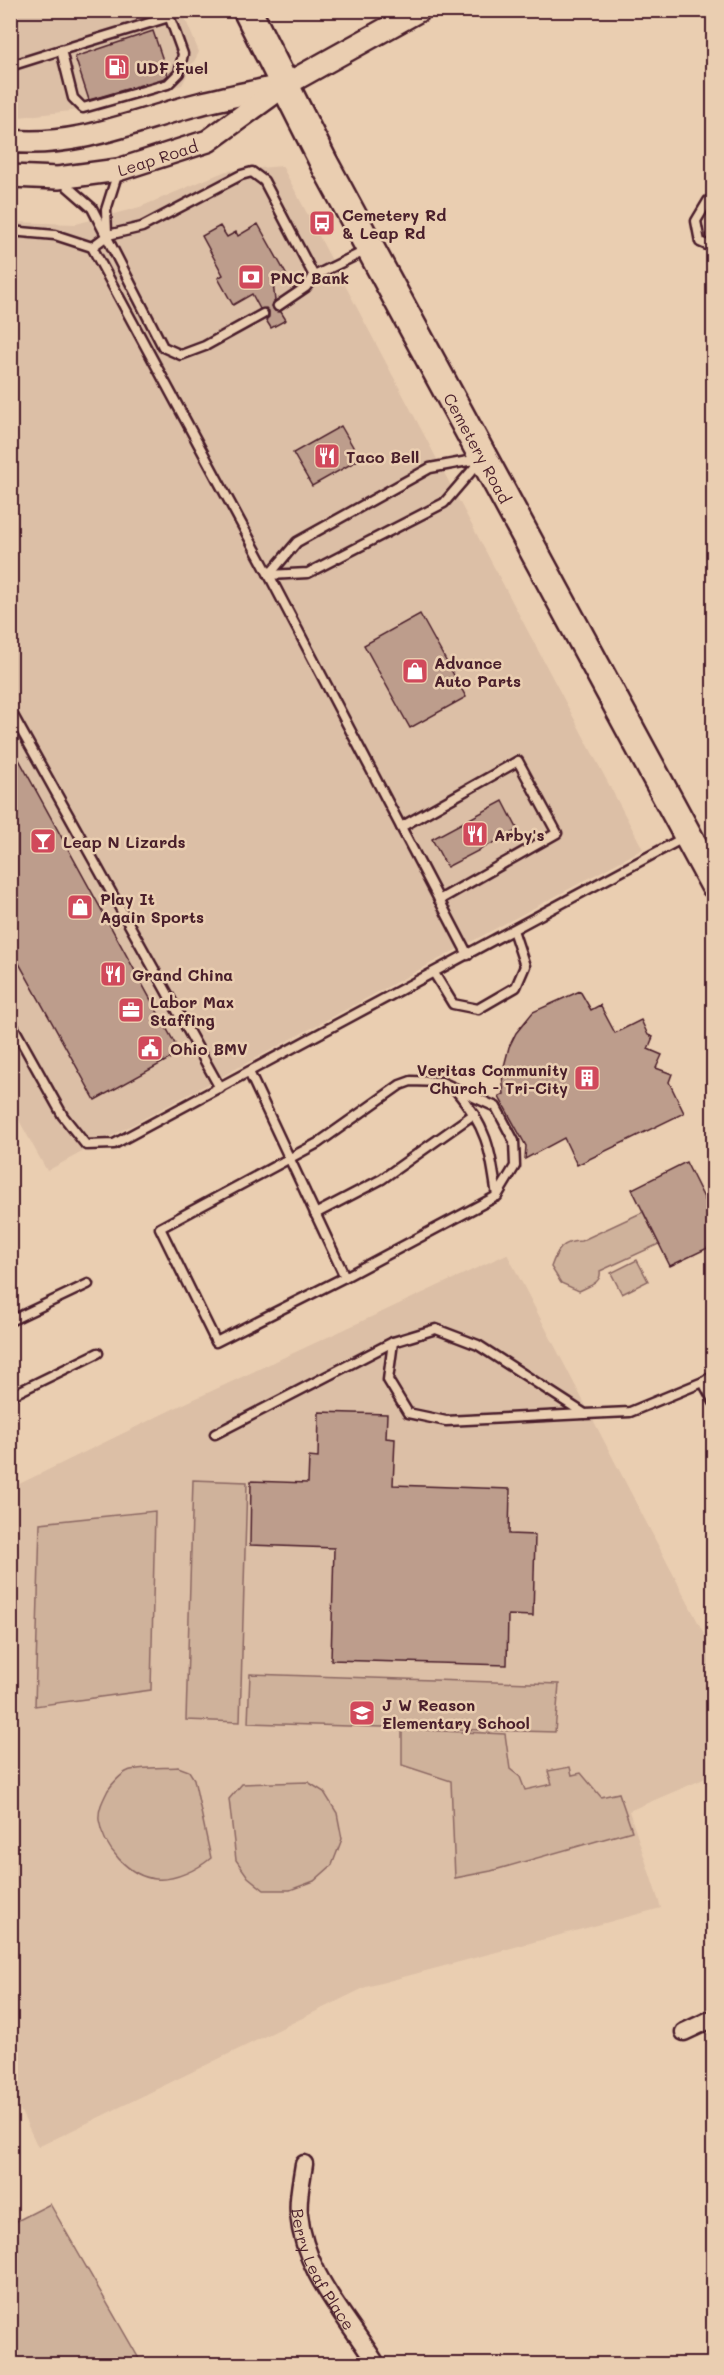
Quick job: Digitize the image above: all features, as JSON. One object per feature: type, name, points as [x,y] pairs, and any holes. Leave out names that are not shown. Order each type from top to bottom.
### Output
[{"type":"main road","name":"Cemetery Road","points":[[247,10],[324,164],[714,884]]},
{"type":"street","name":"Leap Road","points":[[10,176],[58,178],[118,170],[208,141],[285,85],[420,10]]},
{"type":"street","name":"Leap Road","points":[[10,141],[29,143],[56,141],[104,132],[195,105],[285,85]]},
{"type":"street","points":[[684,2032],[714,2018]]},
{"type":"street","name":"Berry Leaf Place","points":[[304,2164],[298,2213],[307,2249],[321,2283],[358,2334],[376,2364]]},
{"type":"lane","points":[[10,66],[168,14],[183,54],[179,73],[168,84],[83,108],[73,98],[60,50]]},
{"type":"lane","points":[[108,235],[106,210],[118,170]]},
{"type":"lane","points":[[92,247],[108,235],[142,227],[241,175],[252,172],[264,181],[314,276]]},
{"type":"lane","points":[[58,178],[92,208],[108,235],[163,347],[181,355],[205,346],[263,314]]},
{"type":"lane","points":[[714,201],[708,201],[696,221],[700,242],[714,248]]},
{"type":"lane","points":[[10,231],[55,235],[92,247],[269,575],[468,955]]},
{"type":"lane","points":[[278,306],[306,287],[314,276],[370,249]]},
{"type":"lane","points":[[269,575],[308,573],[444,503],[482,459]]},
{"type":"lane","points":[[269,575],[297,542],[430,468],[482,459]]},
{"type":"lane","points":[[10,710],[220,1088]]},
{"type":"lane","points":[[401,827],[519,761],[557,833],[439,900]]},
{"type":"lane","points":[[10,1021],[63,1116],[86,1145],[114,1144],[688,835]]},
{"type":"lane","points":[[434,973],[453,1004],[478,1009],[516,987],[525,966],[513,930]]},
{"type":"lane","points":[[249,1072],[345,1277]]},
{"type":"lane","points":[[411,1081],[441,1082],[496,1107],[514,1141],[515,1166],[496,1196],[345,1277],[216,1342],[160,1228],[289,1160],[318,1143],[400,1085],[411,1081]]},
{"type":"lane","points":[[453,1086],[474,1114],[485,1134],[496,1196]]},
{"type":"lane","points":[[315,1215],[382,1179],[474,1114]]},
{"type":"lane","points":[[10,1321],[88,1284]]},
{"type":"lane","points":[[215,1434],[393,1342],[436,1329],[478,1346],[585,1414]]},
{"type":"lane","points":[[393,1342],[388,1380],[408,1413],[446,1421],[630,1412],[703,1382],[714,1375]]},
{"type":"lane","points":[[10,1396],[98,1353]]},
{"type":"lane","points":[[703,1382],[714,1402]]},
{"type":"shaded area","points":[[10,11],[182,11],[199,52],[182,85],[96,108],[11,118]]},
{"type":"shaded area","points":[[282,166],[643,849],[47,1171],[10,1104],[10,222],[76,224],[140,207],[226,171]]},
{"type":"shaded area","points":[[643,1212],[659,1244],[600,1271],[597,1281],[579,1291],[561,1283],[551,1267],[561,1248]]},
{"type":"shaded area","name":"J W Reason Elementary School","points":[[507,1254],[713,1651],[713,1775],[629,1811],[661,1908],[366,1987],[38,2147],[11,2091],[11,1488],[175,1408]]},
{"type":"shaded area","points":[[637,1260],[648,1281],[622,1294],[611,1273]]},
{"type":"shaded area","points":[[193,1480],[247,1482],[240,1722],[186,1720]]},
{"type":"shaded area","points":[[155,1511],[151,1690],[35,1706],[40,1523]]},
{"type":"shaded area","points":[[250,1674],[559,1684],[555,1732],[248,1723]]},
{"type":"shaded area","points":[[402,1729],[505,1734],[510,1769],[520,1777],[525,1790],[552,1784],[548,1771],[570,1767],[572,1775],[581,1773],[601,1797],[619,1793],[632,1831],[491,1871],[455,1878],[451,1781],[402,1765]]},
{"type":"shaded area","points":[[178,1767],[189,1771],[194,1779],[211,1858],[193,1870],[178,1876],[163,1879],[146,1877],[127,1867],[112,1850],[101,1830],[100,1808],[108,1790],[125,1772]]},
{"type":"shaded area","points":[[308,1782],[324,1792],[337,1813],[342,1839],[332,1865],[314,1881],[290,1890],[264,1890],[248,1877],[236,1860],[229,1799],[242,1784]]},
{"type":"shaded area","points":[[50,2204],[142,2364],[11,2364],[11,2224]]},
{"type":"building","points":[[153,31],[168,75],[165,78],[89,100],[75,57]]},
{"type":"building","name":"PNC Bank","points":[[258,224],[286,274],[273,282],[275,301],[272,306],[275,311],[281,312],[286,320],[271,328],[266,320],[269,317],[269,311],[266,308],[260,309],[252,294],[233,305],[218,278],[223,275],[202,236],[220,226],[227,237],[236,232],[238,236]]},
{"type":"building","name":"Taco Bell","points":[[341,426],[360,459],[312,486],[293,453]]},
{"type":"building","name":"Advance Auto Parts","points":[[420,614],[466,697],[410,728],[364,645]]},
{"type":"building","points":[[10,743],[180,1053],[95,1100],[10,947]]},
{"type":"building","name":"Arby's","points":[[503,801],[518,830],[447,867],[432,839]]},
{"type":"building","name":"Veritas Community Church - Tri-City","points":[[580,991],[591,1010],[600,1005],[615,1033],[641,1020],[648,1035],[653,1037],[648,1049],[662,1055],[656,1068],[672,1074],[669,1082],[684,1113],[577,1165],[564,1138],[525,1159],[526,1146],[499,1097],[504,1094],[502,1074],[509,1047],[516,1033],[533,1012]]},
{"type":"building","points":[[686,1162],[714,1218],[714,1245],[670,1266],[632,1189]]},
{"type":"building","points":[[319,1412],[387,1414],[386,1438],[395,1439],[393,1485],[510,1489],[509,1534],[535,1535],[533,1616],[508,1615],[507,1665],[331,1660],[334,1548],[250,1545],[251,1481],[308,1483],[309,1457],[318,1458]]},
{"type":"place","name":"UDF Fuel","points":[[117,67]]},
{"type":"place","name":"Cemetery Rd & Leap Rd","points":[[322,223]]},
{"type":"place","name":"PNC Bank","points":[[251,277]]},
{"type":"place","name":"Taco Bell","points":[[327,456]]},
{"type":"place","name":"Advance Auto Parts","points":[[415,671]]},
{"type":"place","name":"Arby's","points":[[475,834]]},
{"type":"place","name":"Leap N Lizards","points":[[43,841]]},
{"type":"place","name":"Play It Again Sports","points":[[80,907]]},
{"type":"place","name":"Grand China","points":[[113,974]]},
{"type":"place","name":"Labor Max Staffing","points":[[131,1010]]},
{"type":"place","name":"Ohio BMV","points":[[150,1048]]},
{"type":"place","name":"Veritas Community Church - Tri-City","points":[[587,1078]]},
{"type":"place","name":"J W Reason Elementary School","points":[[362,1713]]}]
